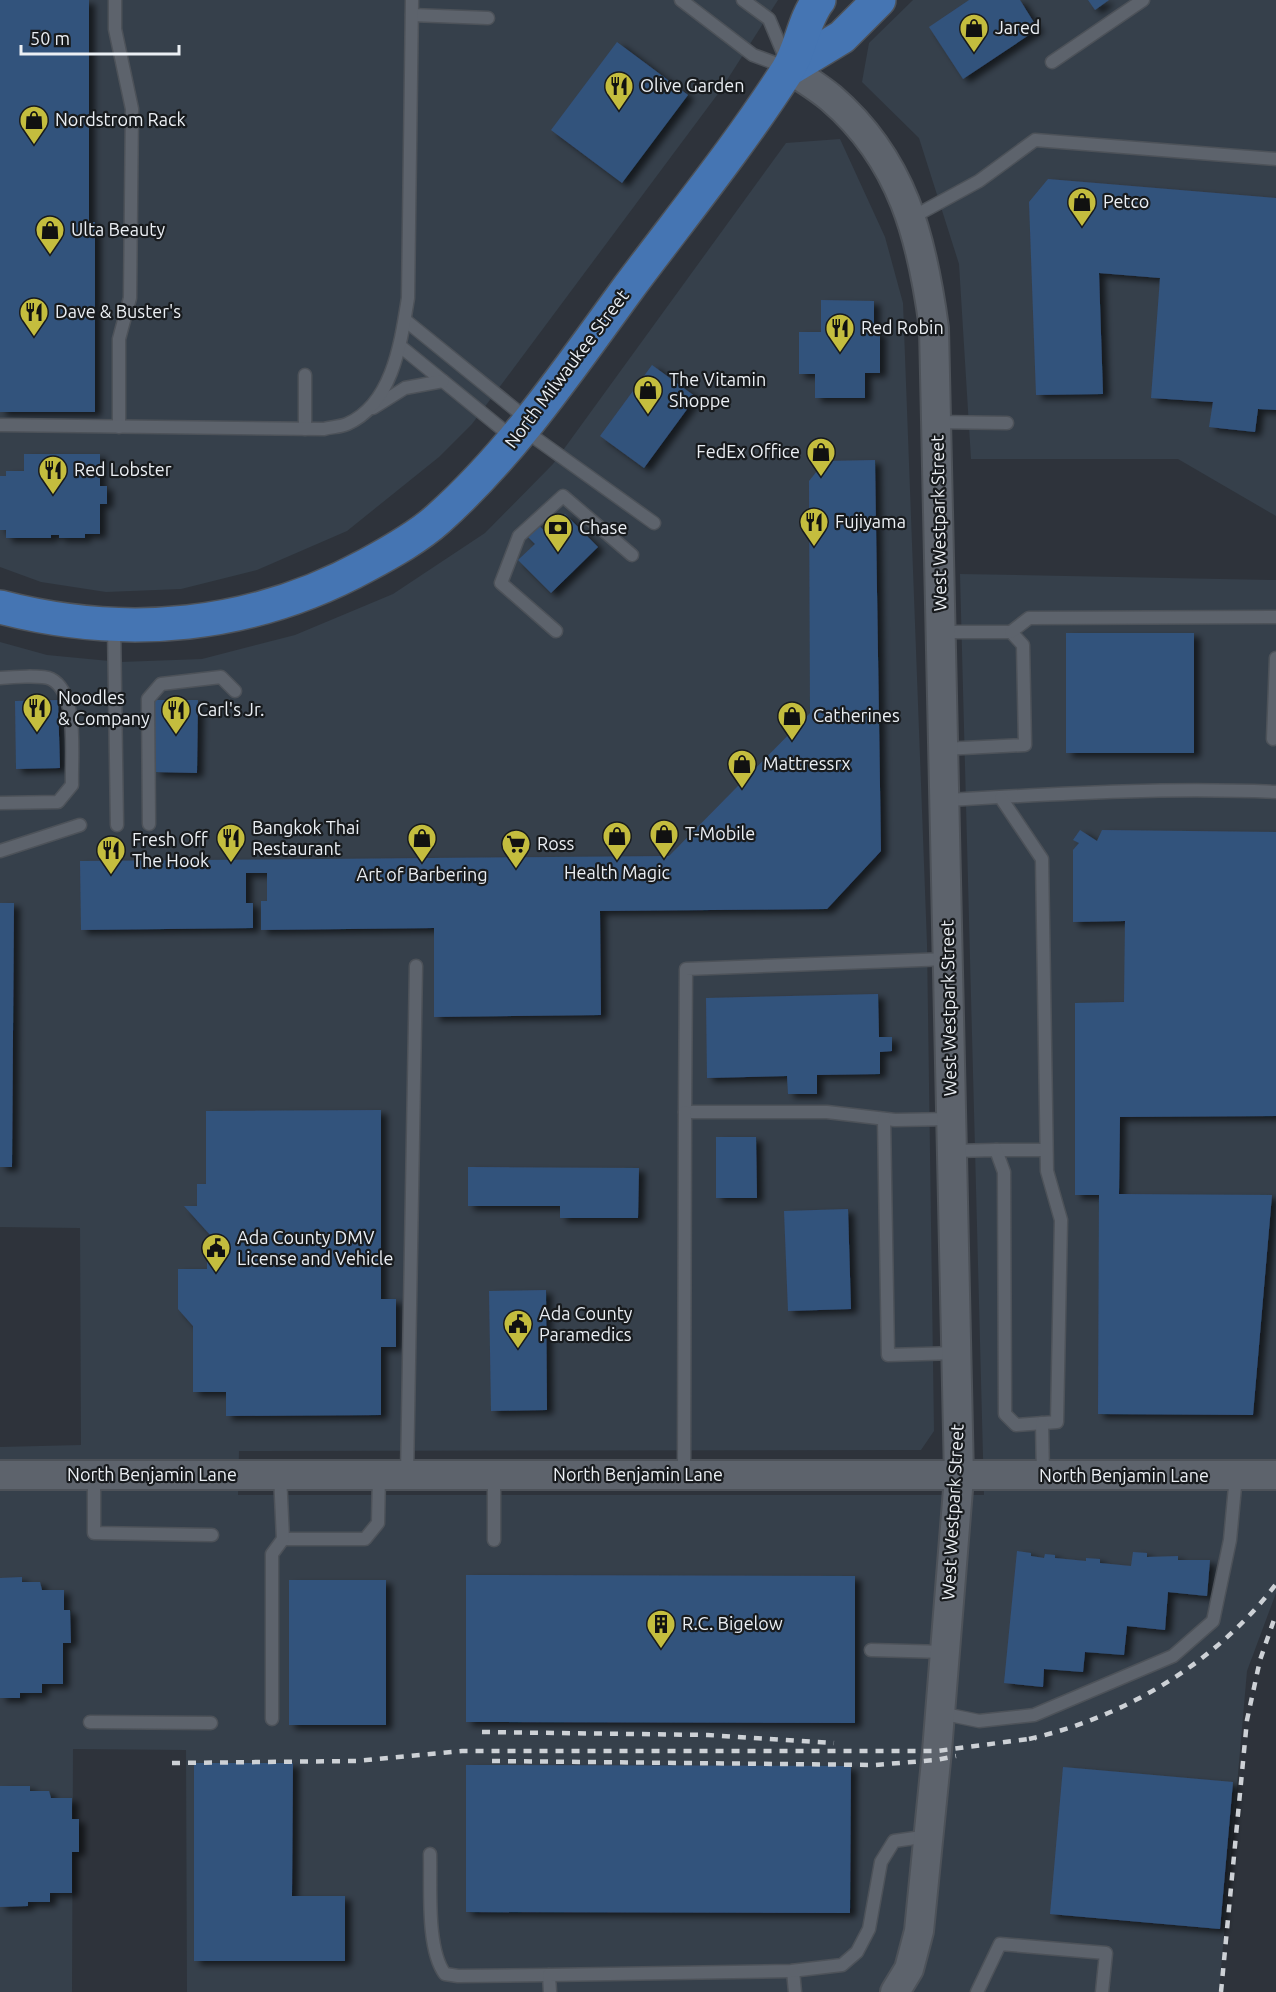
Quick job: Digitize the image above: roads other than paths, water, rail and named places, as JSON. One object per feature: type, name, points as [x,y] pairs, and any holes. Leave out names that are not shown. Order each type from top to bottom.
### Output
[{"type":"main road","name":"North Milwaukee Street","points":[[0,607],[90,625],[144,626],[195,622],[245,613],[300,596],[342,578],[435,522],[523,431],[789,69],[819,0]]},
{"type":"main road","name":"North Milwaukee Street","points":[[789,69],[842,37],[879,0]]},
{"type":"street","name":"West Westpark Street","points":[[789,69],[831,98],[861,130],[892,171],[911,218],[927,278],[934,328],[959,1477],[919,1931],[909,1969],[896,1992]]},
{"type":"street","name":"North Benjamin Lane","points":[[0,1475],[959,1477],[1276,1475]]},
{"type":"lane","points":[[115,0],[115,29],[132,109],[130,298],[118,339],[119,427]]},
{"type":"lane","points":[[367,411],[381,393],[400,346],[408,298],[412,0]]},
{"type":"lane","points":[[681,0],[753,55],[789,69]]},
{"type":"lane","points":[[743,0],[769,19],[789,69]]},
{"type":"lane","points":[[1052,62],[1143,0]]},
{"type":"lane","points":[[412,15],[488,18]]},
{"type":"lane","points":[[911,218],[979,181],[1035,140],[1276,159]]},
{"type":"lane","points":[[405,320],[523,431]]},
{"type":"lane","points":[[400,346],[443,381],[523,431],[654,523]]},
{"type":"lane","points":[[305,375],[305,429]]},
{"type":"lane","points":[[0,425],[324,429],[346,424],[405,388],[443,381]]},
{"type":"lane","points":[[936,422],[1007,423]]},
{"type":"lane","points":[[556,632],[501,583],[519,536],[563,496],[632,555]]},
{"type":"lane","points":[[941,632],[1011,632],[1029,618],[1276,617]]},
{"type":"lane","points":[[114,625],[117,825]]},
{"type":"lane","points":[[943,748],[1025,745],[1023,645],[1011,632]]},
{"type":"lane","points":[[1273,739],[1276,658]]},
{"type":"lane","points":[[149,824],[148,699],[161,684],[221,677],[235,691]]},
{"type":"lane","points":[[0,678],[50,678],[65,689],[70,707],[72,785],[58,802],[0,803]]},
{"type":"lane","points":[[945,800],[1191,791],[1276,792]]},
{"type":"lane","points":[[996,1150],[1004,1172],[1005,1414],[1016,1425],[1058,1422],[1061,1220],[1047,1171],[1042,859],[1001,798]]},
{"type":"lane","points":[[0,850],[80,825]]},
{"type":"lane","points":[[684,1476],[686,969],[948,959]]},
{"type":"lane","points":[[407,1475],[416,966]]},
{"type":"lane","points":[[685,1112],[827,1112],[884,1119],[952,1119]]},
{"type":"lane","points":[[884,1119],[888,1355],[957,1353]]},
{"type":"lane","points":[[952,1151],[1046,1150]]},
{"type":"lane","points":[[1042,1423],[1043,1476]]},
{"type":"lane","points":[[94,1475],[94,1533],[212,1534]]},
{"type":"lane","points":[[272,1719],[272,1554],[283,1539],[280,1475]]},
{"type":"lane","points":[[283,1539],[365,1539],[378,1523],[379,1475]]},
{"type":"lane","points":[[494,1475],[494,1540]]},
{"type":"lane","points":[[940,1713],[979,1721],[1034,1715],[1173,1656],[1213,1621],[1230,1540],[1236,1476]]},
{"type":"lane","points":[[871,1650],[945,1652]]},
{"type":"lane","points":[[90,1722],[210,1723]]},
{"type":"lane","points":[[430,1854],[437,1964],[445,1974],[458,1976],[793,1971],[842,1965],[857,1952],[869,1929],[885,1852],[894,1841],[929,1836]]},
{"type":"lane","points":[[977,1992],[1000,1944],[1106,1953],[1102,1992]]},
{"type":"lane","points":[[793,1971],[795,1992]]},
{"type":"lane","points":[[549,1975],[550,1992]]},
{"type":"railway","points":[[1029,1739],[1100,1717],[1166,1683],[1197,1662],[1226,1638],[1276,1584]]},
{"type":"railway","points":[[1221,1992],[1247,1720],[1260,1660],[1276,1614]]},
{"type":"railway","points":[[482,1732],[708,1735],[834,1743]]},
{"type":"railway","points":[[172,1763],[356,1761],[462,1751],[937,1751],[1036,1738]]},
{"type":"railway","points":[[492,1761],[875,1765],[956,1756]]},
{"type":"place","name":"Jared","points":[[974,54]]},
{"type":"place","name":"Olive Garden","points":[[619,112]]},
{"type":"place","name":"Nordstrom Rack","points":[[34,146]]},
{"type":"place","name":"Petco","points":[[1082,228]]},
{"type":"place","name":"Ulta Beauty","points":[[50,256]]},
{"type":"place","name":"Dave & Buster's","points":[[34,338]]},
{"type":"place","name":"Red Robin","points":[[840,354]]},
{"type":"place","name":"The Vitamin Shoppe","points":[[648,416]]},
{"type":"place","name":"FedEx Office","points":[[821,478]]},
{"type":"place","name":"Red Lobster","points":[[53,496]]},
{"type":"place","name":"Fujiyama","points":[[814,548]]},
{"type":"place","name":"Chase","points":[[558,554]]},
{"type":"place","name":"Noodles & Company","points":[[37,734]]},
{"type":"place","name":"Carl's Jr.","points":[[176,736]]},
{"type":"place","name":"Catherines","points":[[792,742]]},
{"type":"place","name":"Mattressrx","points":[[742,790]]},
{"type":"place","name":"T-Mobile","points":[[664,860]]},
{"type":"place","name":"Health Magic","points":[[617,862]]},
{"type":"place","name":"Bangkok Thai Restaurant","points":[[231,864]]},
{"type":"place","name":"Art of Barbering","points":[[422,864]]},
{"type":"place","name":"Ross","points":[[516,870]]},
{"type":"place","name":"Fresh Off The Hook","points":[[111,876]]},
{"type":"place","name":"Ada County DMV License and Vehicle","points":[[216,1274]]},
{"type":"place","name":"Ada County Paramedics","points":[[518,1350]]},
{"type":"place","name":"R.C. Bigelow","points":[[661,1650]]}]
